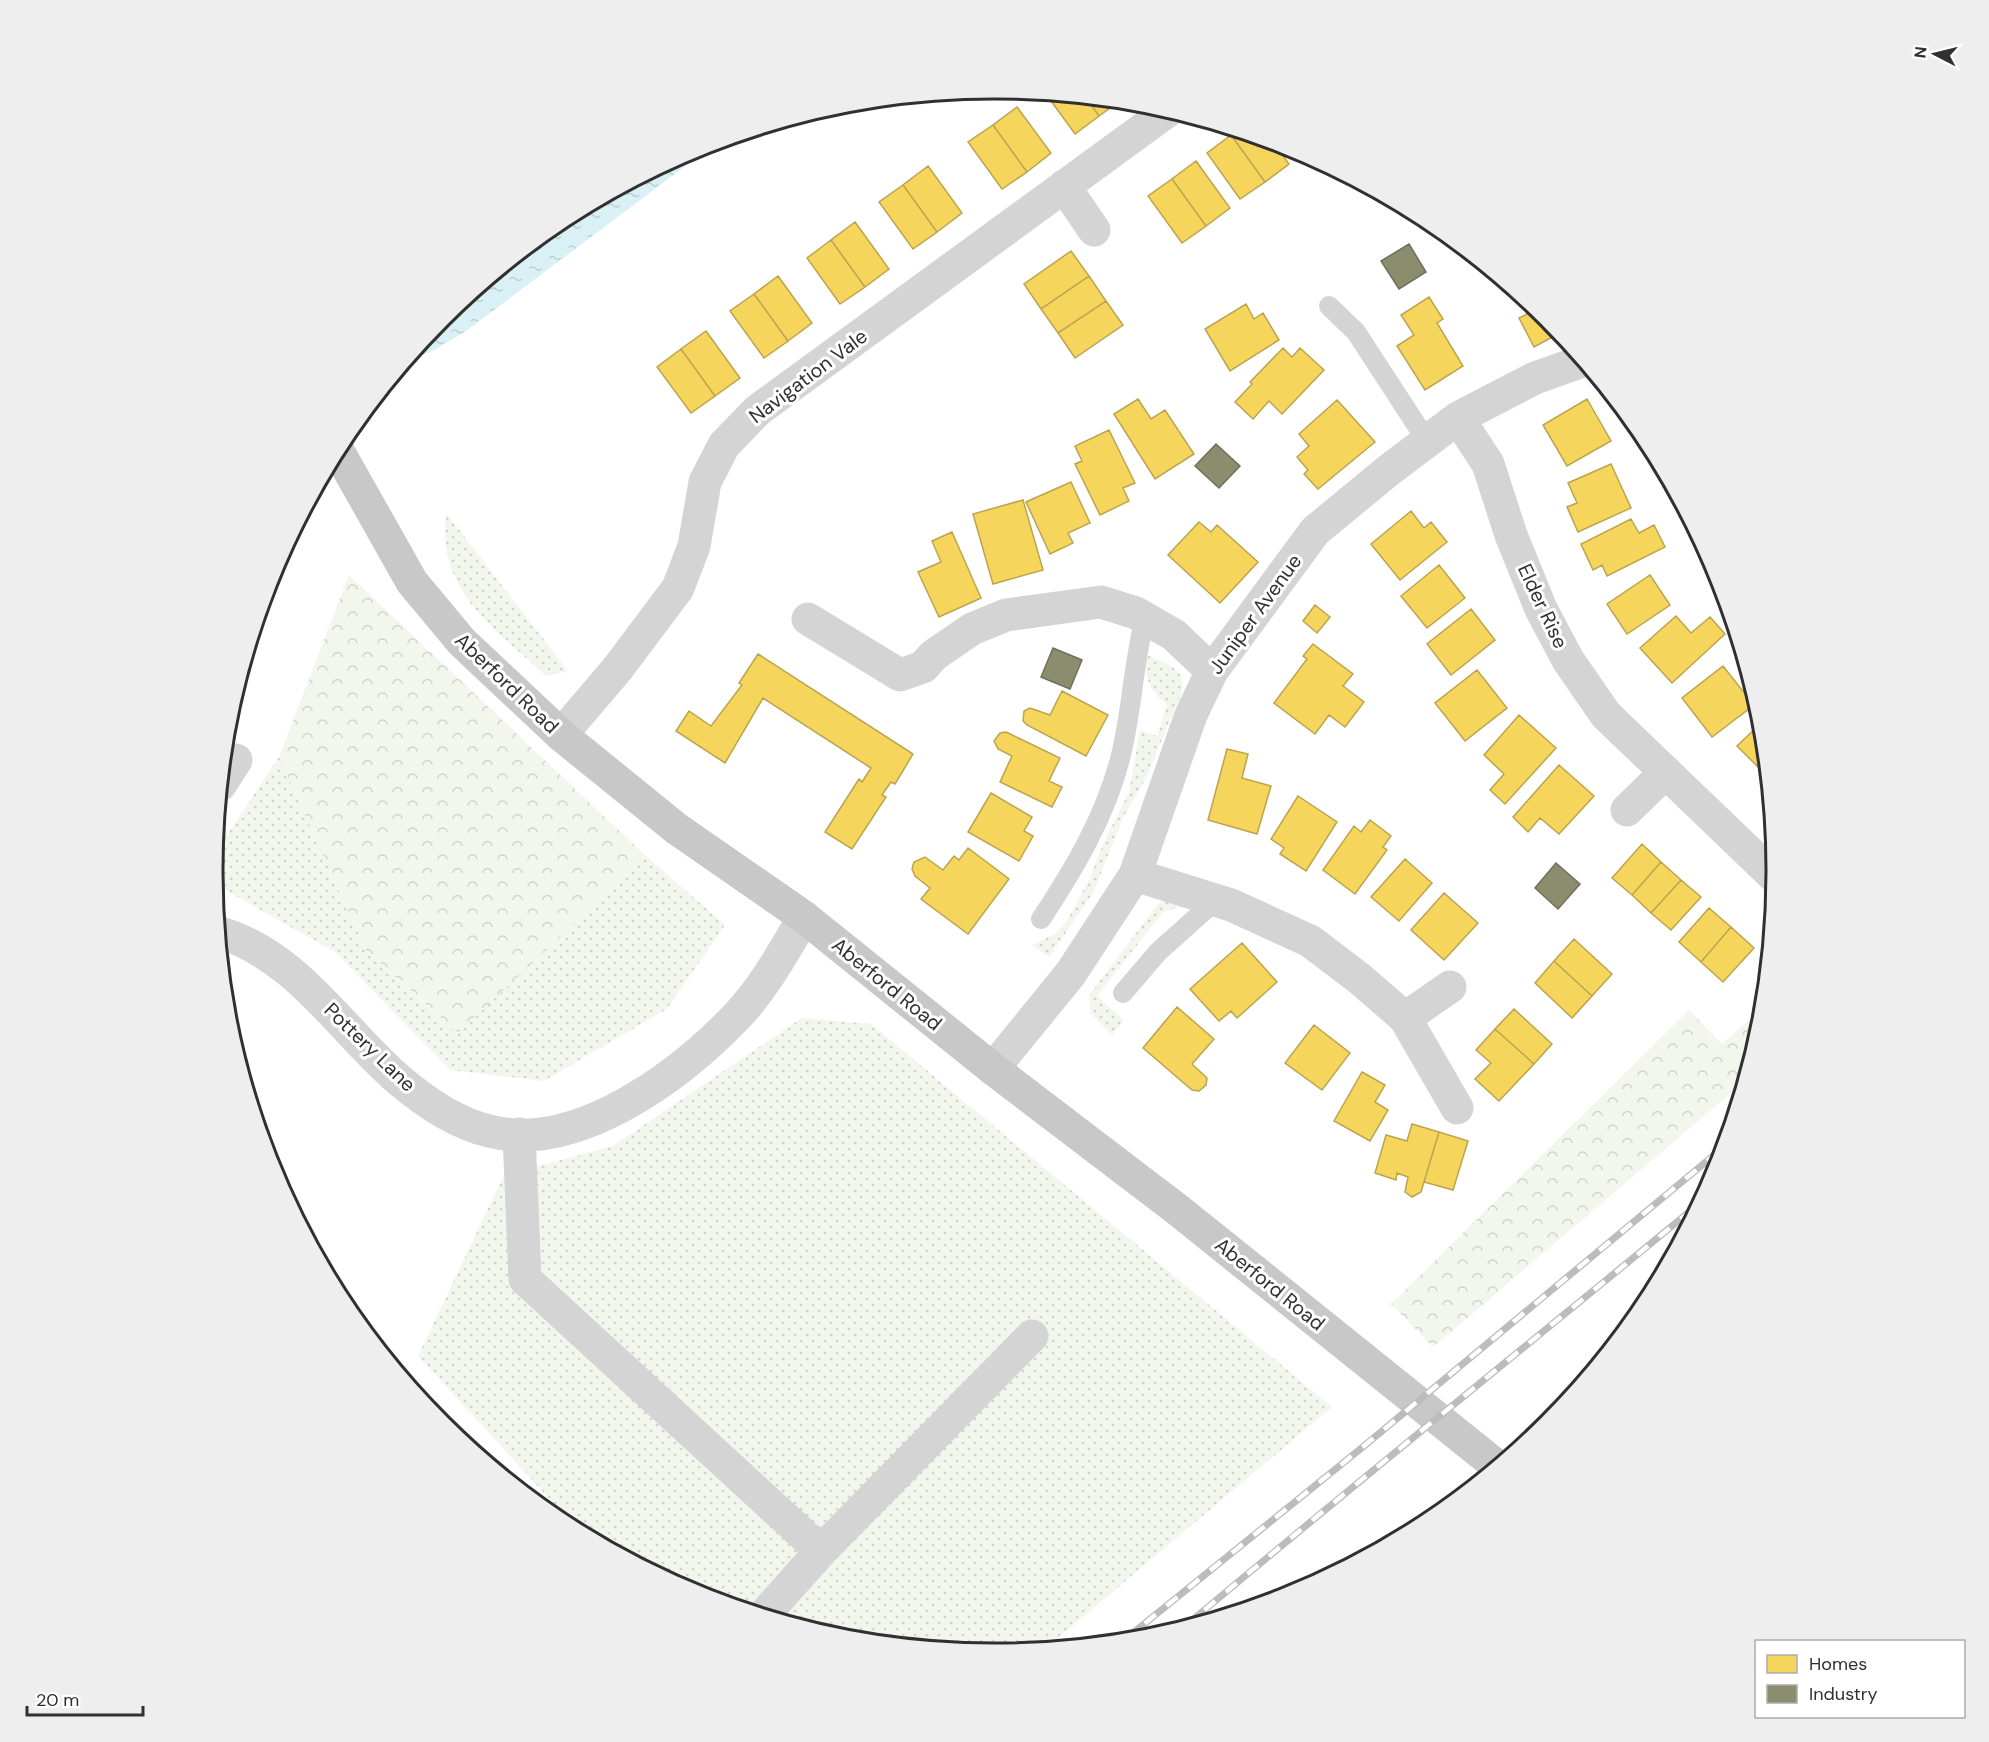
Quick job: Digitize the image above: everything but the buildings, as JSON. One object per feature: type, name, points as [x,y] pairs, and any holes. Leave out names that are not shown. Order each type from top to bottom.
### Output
[{"type":"main road","name":"Aberford Road","points":[[342,459],[412,582],[462,642],[561,735],[677,828],[804,917],[993,1069],[1178,1210],[1491,1461]]},
{"type":"street","name":"Navigation Vale","points":[[561,735],[618,668],[678,588],[694,546],[705,482],[724,445],[758,411],[1159,117]]},
{"type":"street","points":[[1064,186],[1094,230]]},
{"type":"street","name":"Juniper Avenue","points":[[993,1069],[1071,973],[1135,876],[1191,715],[1212,671],[1316,531],[1458,418],[1535,378],[1576,363]]},
{"type":"street","name":"Elder Rise","points":[[1458,418],[1488,464],[1511,535],[1541,609],[1568,660],[1606,715],[1766,868]]},
{"type":"street","points":[[808,620],[900,675],[923,667],[934,655],[972,629],[1006,615],[1101,602],[1145,618],[1174,635],[1212,671]]},
{"type":"street","points":[[1627,810],[1666,772]]},
{"type":"street","points":[[1135,876],[1215,901],[1310,941],[1360,979],[1405,1018],[1457,1108]]},
{"type":"street","name":"Pottery Lane","points":[[225,934],[263,953],[307,985],[398,1079],[440,1111],[490,1132],[540,1135],[578,1126],[666,1081],[738,1015],[769,977],[804,917]]},
{"type":"street","points":[[1405,1018],[1450,987]]},
{"type":"street","points":[[519,1134],[525,1279],[821,1551]]},
{"type":"street","points":[[769,1609],[821,1551],[1032,1336]]},
{"type":"lane","points":[[1329,306],[1356,332],[1427,441]]},
{"type":"lane","points":[[1041,920],[1078,862],[1102,811],[1120,759],[1136,655],[1145,618]]},
{"type":"lane","points":[[1123,993],[1158,951],[1215,901]]},
{"type":"green space","points":[[446,513],[568,671],[546,676],[499,633],[470,602],[451,566],[445,541]]},
{"type":"green space","points":[[349,575],[646,856],[458,1033],[366,950],[279,757]]},
{"type":"green space","points":[[1148,655],[1174,668],[1179,673],[1183,686],[1181,694],[1147,776],[1123,818],[1093,893],[1049,957],[1032,945],[1055,934],[1067,921],[1089,880],[1104,842],[1129,792],[1140,730],[1157,736],[1167,704],[1156,694],[1149,683],[1146,670]]},
{"type":"green space","points":[[279,757],[366,950],[457,1033],[646,856],[725,925],[667,1009],[544,1081],[450,1070],[335,952],[223,888],[223,841]]},
{"type":"green space","points":[[1165,900],[1186,908],[1178,907],[1163,912],[1097,996],[1124,1020],[1112,1035],[1090,1013],[1090,994],[1158,904]]},
{"type":"green space","points":[[1689,1010],[1722,1044],[1753,1016],[1734,1090],[1433,1347],[1391,1304]]},
{"type":"green space","points":[[802,1018],[871,1024],[1332,1407],[1056,1640],[994,1643],[894,1636],[795,1617],[746,1602],[653,1563],[608,1540],[556,1505],[418,1356],[504,1175],[613,1146]]},
{"type":"water","points":[[692,161],[466,331],[431,352],[421,354],[485,291],[566,229],[608,202]]},
{"type":"railway","points":[[1138,1629],[1364,1446],[1711,1157]]},
{"type":"railway","points":[[1198,1616],[1685,1215]]}]
